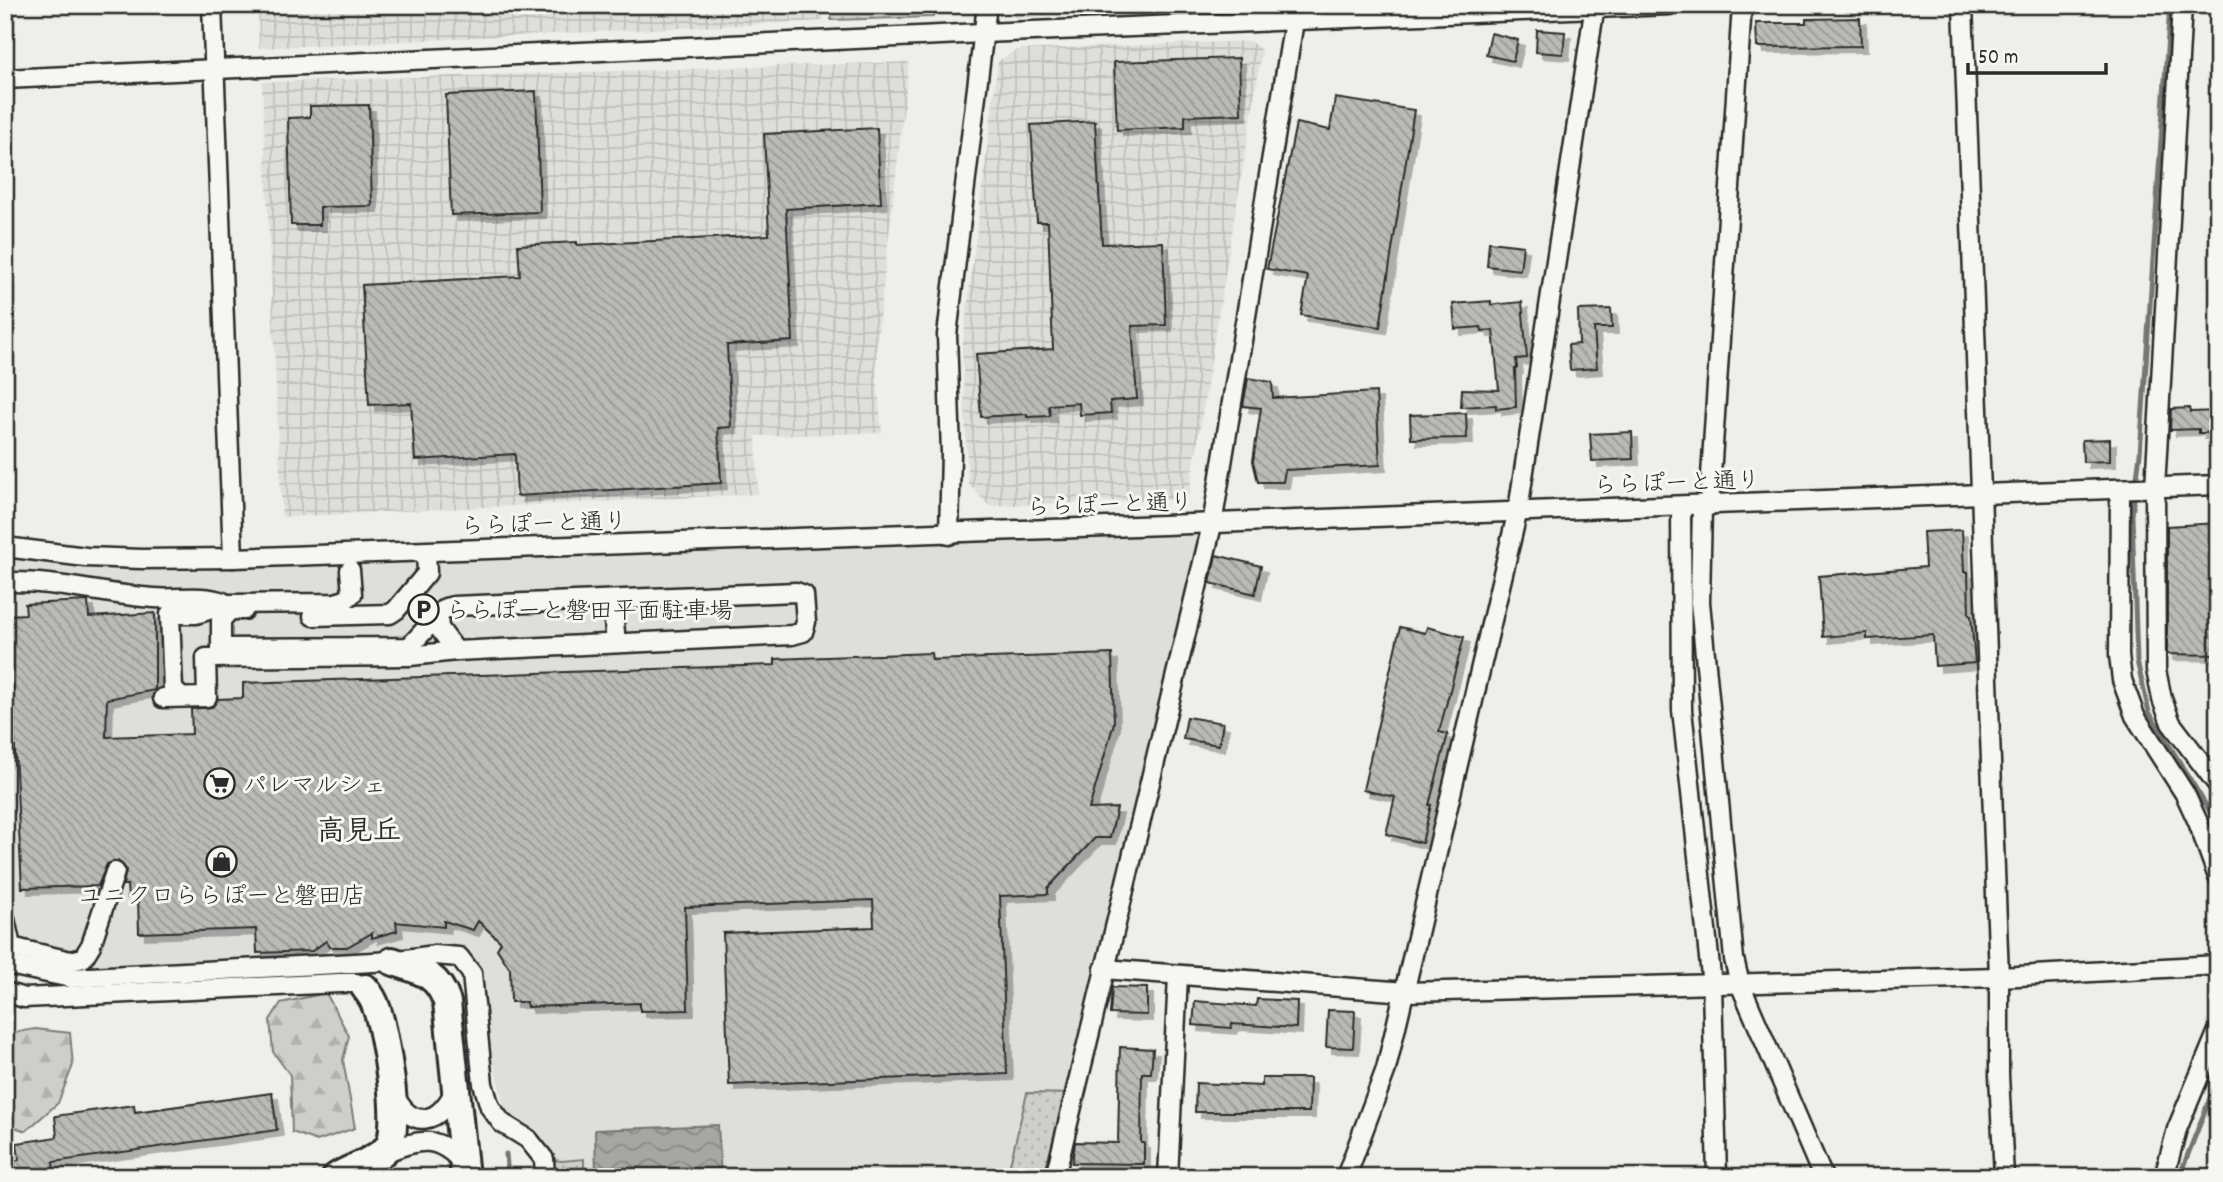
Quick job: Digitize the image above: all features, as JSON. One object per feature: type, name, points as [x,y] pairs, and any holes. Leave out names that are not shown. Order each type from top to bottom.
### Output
[{"type":"highway","points":[[392,961],[433,976],[442,986],[447,1002],[465,1171]]},
{"type":"highway","points":[[336,1177],[380,1154],[388,1147],[394,1131],[391,1088],[380,1019],[376,1005],[365,988]]},
{"type":"street","points":[[212,5],[233,558]]},
{"type":"street","points":[[949,535],[951,453],[947,335],[987,5]]},
{"type":"street","points":[[5,79],[983,33],[1669,5]]},
{"type":"street","points":[[1742,5],[1700,602],[1734,959],[1740,984],[1823,1177]]},
{"type":"street","points":[[1963,5],[2004,1177]]},
{"type":"street","points":[[2182,5],[2155,488],[2156,670],[2171,723],[2218,785]]},
{"type":"street","points":[[1346,1177],[1386,1069],[1406,992],[1518,510],[1595,7]]},
{"type":"street","points":[[1055,1177],[1212,525],[1294,21]]},
{"type":"street","name":"ららぽーと通り","points":[[5,547],[86,557],[233,558],[949,535],[1518,510],[1681,507],[2218,485]]},
{"type":"street","points":[[2120,489],[2119,655],[2122,680],[2135,716],[2189,803],[2218,877]]},
{"type":"street","points":[[1681,507],[1682,710],[1712,985],[1717,1177]]},
{"type":"street","points":[[221,653],[221,620],[230,610],[284,610],[302,616],[390,614],[427,573],[426,552]]},
{"type":"street","points":[[221,653],[410,656],[456,650],[792,635],[803,632],[806,622],[803,595],[796,592],[454,606],[445,608],[409,647],[221,653],[206,659],[206,697],[172,698],[164,615],[196,614],[228,604],[335,603],[345,600],[352,593],[350,570]]},
{"type":"street","points":[[5,584],[51,583],[156,599],[209,597],[228,604]]},
{"type":"street","points":[[612,600],[616,643]]},
{"type":"street","points":[[438,615],[439,628],[456,650]]},
{"type":"street","points":[[5,919],[12,947],[70,961],[83,958],[91,945],[115,872]]},
{"type":"street","points":[[5,960],[15,966],[71,978],[392,961],[435,955],[459,957],[472,974],[482,1084],[490,1107],[502,1123],[528,1139],[544,1159],[545,1177]]},
{"type":"street","points":[[1104,969],[1406,992],[1999,977],[2218,965]]},
{"type":"street","points":[[1168,1177],[1178,976]]},
{"type":"street","points":[[5,992],[24,998],[339,983],[356,983],[365,988]]},
{"type":"street","points":[[2164,1177],[2177,1129],[2218,1031]]},
{"type":"street","points":[[391,1088],[404,1112],[413,1118],[422,1119],[430,1118],[446,1108],[456,1087]]},
{"type":"street","points":[[380,1154],[422,1141],[434,1142],[453,1151],[465,1171]]},
{"type":"shaded area","points":[[258,5],[823,5],[823,21],[259,48]]},
{"type":"shaded area","points":[[1001,5],[1232,5],[1016,18]]},
{"type":"shaded area","points":[[1250,41],[1262,51],[1189,494],[1184,499],[989,506],[968,483],[962,349],[998,61],[1017,50]]},
{"type":"shaded area","points":[[909,62],[878,330],[876,368],[882,433],[756,436],[758,494],[282,517],[262,82]]},
{"type":"shaded area","points":[[1203,525],[1140,821],[1054,1177],[547,1177],[544,1159],[504,1107],[472,974],[447,956],[386,955],[337,950],[165,967],[76,971],[5,956],[5,548],[142,559]]},
{"type":"green space","points":[[831,5],[935,5],[933,17],[831,20]]},
{"type":"green space","points":[[326,993],[349,1036],[343,1060],[355,1128],[317,1141],[292,1132],[290,1075],[273,1052],[270,1020],[281,1003]]},
{"type":"green space","points":[[35,1029],[70,1033],[73,1065],[58,1103],[26,1131],[5,1124],[5,1034]]},
{"type":"green space","points":[[1027,1093],[1075,1094],[1054,1177],[1007,1177]]},
{"type":"green space","points":[[544,1159],[584,1159],[584,1177],[545,1177]]},
{"type":"water","points":[[718,1125],[721,1177],[596,1177],[595,1130]]},
{"type":"building","points":[[1860,18],[1861,46],[1757,47],[1756,23],[1806,23],[1806,19]]},
{"type":"building","points":[[1537,30],[1565,32],[1563,54],[1536,52]]},
{"type":"building","points":[[1491,33],[1518,40],[1513,61],[1486,55]]},
{"type":"building","points":[[1239,58],[1241,114],[1185,116],[1185,127],[1117,130],[1114,62]]},
{"type":"building","points":[[536,91],[540,212],[451,215],[446,95]]},
{"type":"building","points":[[1335,98],[1414,110],[1380,327],[1301,315],[1308,276],[1267,269],[1296,123],[1330,130]]},
{"type":"building","points":[[369,105],[372,206],[320,207],[320,225],[291,225],[288,118],[310,117],[310,106]]},
{"type":"building","points":[[1095,121],[1102,244],[1163,242],[1166,325],[1132,326],[1137,399],[1110,401],[1111,413],[1080,415],[1079,403],[1049,405],[1050,416],[1027,417],[1027,414],[981,417],[976,354],[1053,349],[1048,222],[1037,222],[1031,125]]},
{"type":"building","points":[[877,128],[881,203],[786,209],[793,341],[727,345],[731,427],[718,428],[721,483],[517,496],[515,454],[415,460],[411,403],[369,405],[362,285],[520,276],[518,245],[577,242],[577,245],[769,235],[764,134]]},
{"type":"building","points":[[1489,242],[1523,246],[1520,270],[1487,266]]},
{"type":"building","points":[[1491,301],[1491,305],[1522,302],[1527,358],[1516,359],[1516,407],[1461,407],[1462,389],[1499,390],[1493,330],[1482,331],[1481,327],[1455,329],[1453,304]]},
{"type":"building","points":[[1611,309],[1612,328],[1594,328],[1597,368],[1570,370],[1568,345],[1579,344],[1578,310]]},
{"type":"building","points":[[1248,378],[1272,382],[1273,398],[1376,392],[1380,465],[1285,470],[1283,482],[1258,482],[1253,461],[1261,408],[1243,406]]},
{"type":"building","points":[[2189,408],[2190,412],[2218,411],[2218,433],[2199,433],[2199,429],[2170,430],[2171,409]]},
{"type":"building","points":[[1466,413],[1467,438],[1411,439],[1410,415]]},
{"type":"building","points":[[1632,432],[1633,459],[1592,461],[1590,434]]},
{"type":"building","points":[[2110,439],[2110,461],[2083,462],[2082,440]]},
{"type":"building","points":[[2218,523],[2218,655],[2167,654],[2167,526]]},
{"type":"building","points":[[1962,530],[1975,663],[1935,666],[1933,635],[1867,639],[1867,633],[1823,637],[1819,576],[1925,567],[1923,532]]},
{"type":"building","points":[[1216,555],[1261,566],[1255,594],[1210,583]]},
{"type":"building","points":[[88,601],[89,617],[155,613],[155,690],[107,699],[106,737],[192,734],[191,709],[212,707],[218,699],[243,698],[243,683],[775,665],[775,659],[931,653],[932,660],[1112,654],[1114,723],[1089,809],[1117,808],[1110,838],[1095,838],[1048,888],[1048,894],[1000,896],[1007,1074],[729,1085],[723,933],[874,927],[873,900],[685,907],[688,1010],[640,1011],[640,1003],[527,1007],[526,1002],[511,1002],[510,969],[497,949],[501,942],[478,921],[473,930],[444,921],[444,927],[396,922],[397,931],[372,938],[372,933],[347,947],[330,947],[326,941],[312,951],[257,953],[256,929],[139,933],[138,897],[128,898],[127,885],[123,885],[126,869],[118,861],[107,864],[98,886],[22,888],[8,615],[26,614],[25,604]]},
{"type":"building","points":[[1400,627],[1425,633],[1427,627],[1464,637],[1439,732],[1448,734],[1422,843],[1386,834],[1395,797],[1363,790]]},
{"type":"building","points":[[1187,717],[1223,723],[1219,745],[1183,739]]},
{"type":"building","points":[[1112,987],[1147,988],[1147,1015],[1110,1014]]},
{"type":"building","points":[[1257,999],[1297,1001],[1296,1028],[1232,1024],[1231,1028],[1193,1025],[1195,1001],[1256,1006]]},
{"type":"building","points":[[1328,1010],[1355,1011],[1353,1048],[1326,1047]]},
{"type":"building","points":[[1120,1047],[1153,1049],[1151,1073],[1142,1073],[1141,1143],[1144,1143],[1144,1164],[1072,1163],[1075,1142],[1118,1143]]},
{"type":"building","points":[[1262,1078],[1310,1078],[1309,1112],[1195,1112],[1196,1083],[1262,1086]]},
{"type":"building","points":[[272,1093],[277,1130],[53,1162],[54,1172],[16,1177],[13,1160],[19,1160],[17,1143],[57,1137],[55,1116],[134,1105],[135,1112]]},
{"type":"waterway","points":[[2170,5],[2140,454],[2132,515],[2137,661],[2149,712],[2218,825]]},
{"type":"waterway","points":[[2179,1177],[2218,1078]]},
{"type":"waterway","points":[[506,1154],[508,1177]]},
{"type":"place","name":"ららぽーと磐田平面駐車場","points":[[423,610]]},
{"type":"place","name":"パレマルシェ","points":[[220,784]]},
{"type":"place","name":"ユニクロららぽーと磐田店","points":[[222,861]]},
{"type":"district","name":"高見丘","points":[[359,829]]}]
